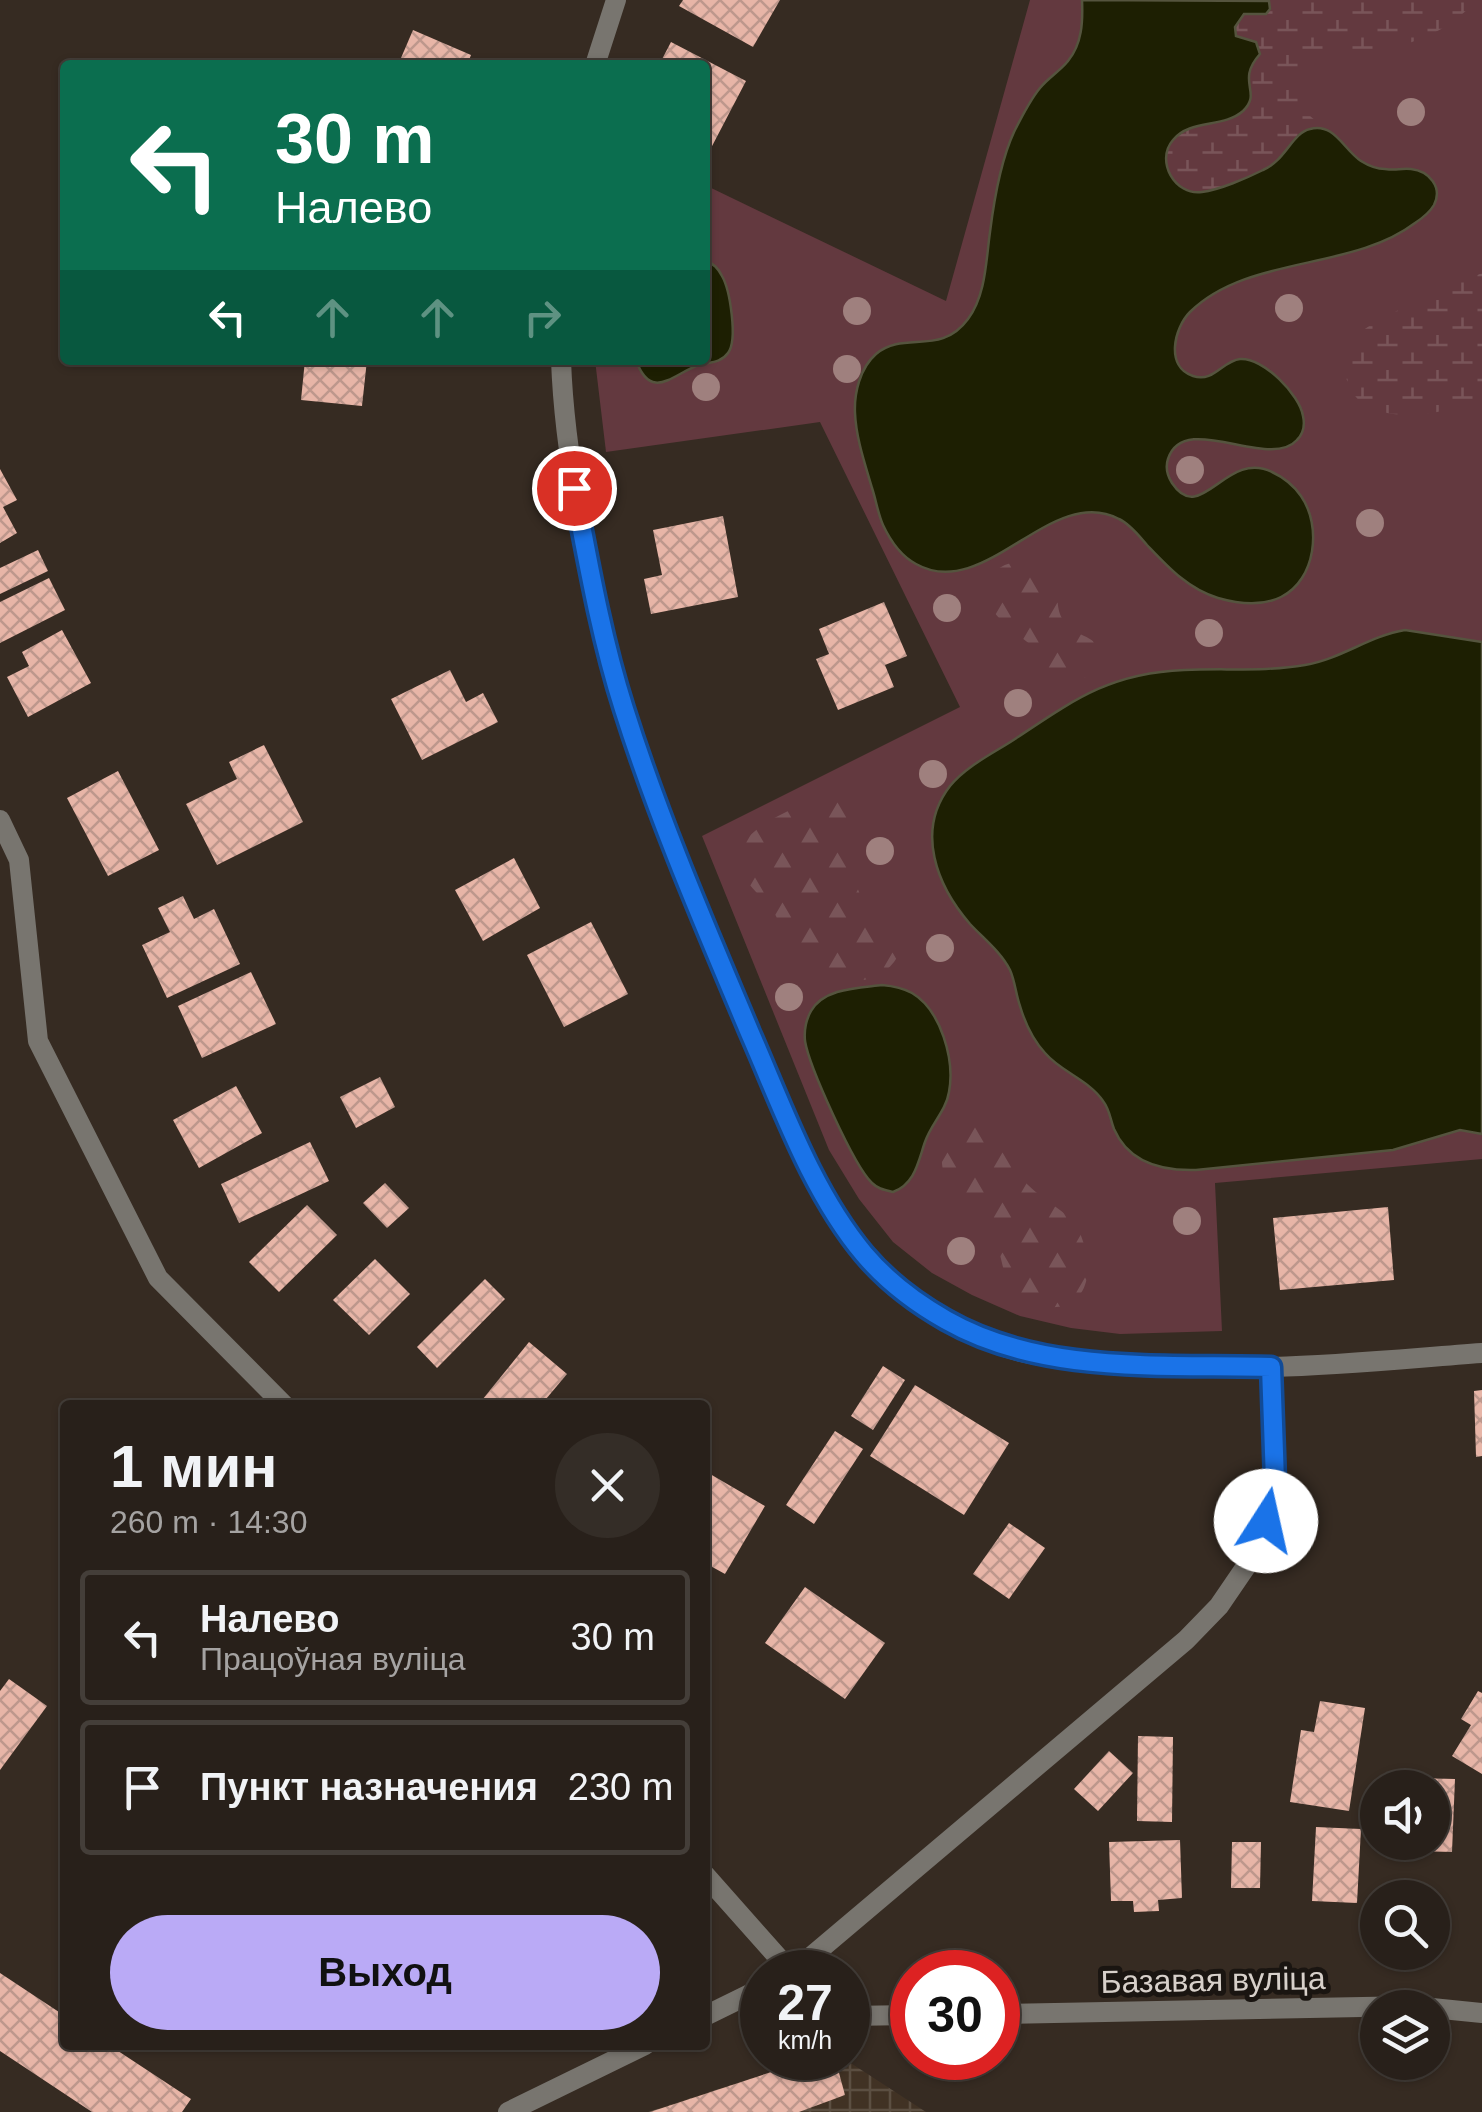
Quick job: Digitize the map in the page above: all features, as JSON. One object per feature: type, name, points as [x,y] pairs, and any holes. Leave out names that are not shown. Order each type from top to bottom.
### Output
[{"type":"street","points":[[596,60],[616,0]]},
{"type":"street","points":[[561,365],[574,488],[594,597],[628,723],[691,892],[784,1111],[810,1167],[864,1254],[901,1290],[946,1320],[996,1344],[1050,1357],[1271,1367],[1482,1354]]},
{"type":"street","points":[[0,820],[19,860],[38,1040],[158,1278],[279,1400]]},
{"type":"street","points":[[818,1950],[1186,1640],[1219,1606],[1247,1565],[1266,1521],[1275,1481],[1271,1367]]},
{"type":"street","points":[[710,1881],[772,1950]]},
{"type":"street","points":[[710,2014],[740,1999]]},
{"type":"street","name":"Базавая вуліца","points":[[1020,2014],[1360,2007]]},
{"type":"street","name":"Базавая вуліца","points":[[1450,2010],[1482,2013]]},
{"type":"street","points":[[508,2112],[635,2050]]},
{"type":"shaded area","points":[[1082,0],[1269,1],[1266,14],[1244,14],[1235,27],[1236,36],[1256,42],[1260,54],[1250,72],[1248,104],[1226,120],[1180,133],[1168,148],[1167,167],[1184,189],[1209,191],[1249,177],[1271,166],[1298,136],[1318,128],[1332,133],[1355,156],[1376,168],[1418,170],[1429,177],[1437,192],[1430,210],[1390,238],[1241,281],[1190,312],[1180,327],[1175,347],[1178,364],[1184,371],[1207,377],[1234,361],[1249,360],[1279,379],[1300,407],[1303,432],[1284,448],[1191,440],[1177,445],[1167,465],[1172,483],[1183,494],[1193,497],[1241,470],[1256,468],[1276,474],[1298,492],[1312,522],[1312,551],[1302,578],[1293,589],[1273,600],[1242,603],[1207,594],[1179,576],[1127,524],[1094,512],[1068,516],[993,557],[967,568],[942,572],[906,557],[889,536],[880,516],[856,422],[859,381],[870,360],[887,347],[946,337],[974,310],[1009,144],[1036,93],[1073,54],[1082,24]]},
{"type":"shaded area","points":[[710,263],[725,283],[733,327],[731,347],[710,362]]},
{"type":"shaded area","points":[[638,365],[699,365],[664,382],[656,383]]},
{"type":"shaded area","points":[[1405,630],[1482,642],[1482,1134],[1460,1130],[1393,1150],[1196,1170],[1148,1163],[1120,1141],[1097,1094],[1041,1048],[1024,1019],[1006,963],[948,893],[934,858],[932,839],[939,803],[957,778],[973,765],[1076,700],[1114,682],[1158,672],[1305,665]]},
{"type":"shaded area","points":[[882,985],[912,993],[931,1011],[944,1037],[950,1065],[945,1105],[911,1178],[893,1192],[879,1188],[864,1173],[823,1092],[805,1037],[809,1014],[824,998],[843,990]]},
{"type":"shaded area","points":[[870,2076],[926,2112],[648,2112],[746,2080],[870,2080]]},
{"type":"green space","points":[[1030,0],[1482,0],[1482,1159],[1215,1183],[1222,1331],[1120,1334],[1020,1316],[932,1273],[893,1242],[859,1199],[829,1150],[702,836],[960,707],[820,422],[606,452],[596,365],[710,365],[710,187],[946,301]]},
{"type":"green space","points":[[1268,0],[1476,0],[1453,21],[1411,42],[1312,59],[1297,76],[1298,99],[1309,115],[1331,131],[1302,133],[1271,166],[1231,184],[1206,191],[1185,189],[1167,166],[1168,146],[1187,130],[1230,118],[1251,91],[1250,39],[1241,39],[1234,27],[1244,14],[1259,15]]},
{"type":"green space","points":[[1482,273],[1482,402],[1405,415],[1385,413],[1354,395],[1345,368],[1352,340],[1393,313]]},
{"type":"green space","points":[[1024,561],[1050,574],[1055,581],[1061,616],[1070,628],[1099,648],[1101,662],[1086,677],[1071,681],[1057,678],[1034,648],[991,607],[987,588],[994,572]]},
{"type":"green space","points":[[826,798],[844,805],[853,816],[859,893],[900,937],[899,952],[886,970],[854,982],[830,982],[803,967],[784,938],[776,916],[739,867],[738,854],[754,832],[784,813]]},
{"type":"green space","points":[[970,1123],[998,1139],[1025,1182],[1066,1215],[1080,1233],[1087,1275],[1083,1290],[1071,1303],[1048,1307],[1018,1296],[1010,1286],[994,1234],[986,1221],[947,1181],[942,1160],[946,1141],[959,1127]]},
{"type":"building","points":[[683,0],[780,0],[753,47],[679,6]]},
{"type":"building","points":[[413,30],[471,55],[469,60],[400,60]]},
{"type":"building","points":[[671,42],[706,60],[662,60]]},
{"type":"building","points":[[710,62],[746,81],[710,150]]},
{"type":"building","points":[[304,365],[366,365],[362,406],[301,400]]},
{"type":"building","points":[[0,469],[17,500],[3,507],[17,533],[0,543]]},
{"type":"building","points":[[723,516],[738,597],[651,614],[644,579],[662,575],[653,530]]},
{"type":"building","points":[[38,550],[48,571],[0,594],[0,568]]},
{"type":"building","points":[[49,578],[65,610],[0,643],[0,602]]},
{"type":"building","points":[[884,602],[907,656],[885,665],[894,687],[838,710],[816,659],[829,654],[819,629]]},
{"type":"building","points":[[62,630],[91,683],[28,717],[7,677],[29,666],[22,652]]},
{"type":"building","points":[[450,670],[466,702],[483,693],[498,722],[422,760],[391,699]]},
{"type":"building","points":[[264,745],[303,822],[217,865],[186,804],[237,779],[229,762]]},
{"type":"building","points":[[118,771],[159,850],[108,876],[67,798]]},
{"type":"building","points":[[514,858],[540,908],[483,941],[455,890]]},
{"type":"building","points":[[183,896],[194,919],[214,909],[240,964],[167,998],[142,945],[170,932],[158,908]]},
{"type":"building","points":[[591,922],[628,994],[564,1027],[527,955]]},
{"type":"building","points":[[251,972],[276,1024],[202,1058],[178,1006]]},
{"type":"building","points":[[380,1077],[395,1107],[356,1128],[340,1097]]},
{"type":"building","points":[[236,1086],[262,1133],[199,1168],[173,1120]]},
{"type":"building","points":[[310,1142],[329,1181],[239,1223],[221,1184]]},
{"type":"building","points":[[385,1183],[409,1208],[387,1228],[363,1203]]},
{"type":"building","points":[[307,1205],[337,1235],[279,1292],[249,1262]]},
{"type":"building","points":[[1388,1207],[1394,1280],[1280,1290],[1273,1218]]},
{"type":"building","points":[[375,1259],[410,1294],[369,1335],[333,1300]]},
{"type":"building","points":[[485,1279],[505,1299],[437,1368],[417,1347]]},
{"type":"building","points":[[529,1342],[567,1374],[545,1400],[482,1400]]},
{"type":"building","points":[[883,1366],[905,1380],[873,1430],[851,1416]]},
{"type":"building","points":[[915,1385],[1009,1443],[964,1515],[870,1456]]},
{"type":"building","points":[[1482,1390],[1482,1456],[1476,1457],[1474,1391]]},
{"type":"building","points":[[835,1431],[863,1449],[814,1524],[786,1505]]},
{"type":"building","points":[[710,1474],[765,1506],[725,1574],[710,1566]]},
{"type":"building","points":[[1009,1523],[1045,1548],[1009,1599],[973,1574]]},
{"type":"building","points":[[805,1587],[885,1643],[845,1699],[765,1643]]},
{"type":"building","points":[[9,1679],[47,1706],[0,1770],[0,1691]]},
{"type":"building","points":[[1478,1691],[1482,1693],[1482,1774],[1452,1756],[1471,1725],[1461,1719]]},
{"type":"building","points":[[1320,1701],[1365,1708],[1349,1811],[1290,1802],[1301,1730],[1314,1732]]},
{"type":"building","points":[[1138,1736],[1173,1737],[1172,1822],[1137,1821]]},
{"type":"building","points":[[1109,1751],[1133,1773],[1098,1811],[1074,1789]]},
{"type":"building","points":[[1450,1779],[1455,1779],[1450,1852]]},
{"type":"building","points":[[1316,1827],[1360,1829],[1357,1903],[1312,1901]]},
{"type":"building","points":[[1180,1840],[1182,1898],[1158,1900],[1159,1911],[1134,1912],[1133,1901],[1111,1901],[1109,1842]]},
{"type":"building","points":[[1232,1842],[1261,1842],[1260,1888],[1231,1888]]},
{"type":"building","points":[[0,1973],[60,2013],[60,2050],[117,2050],[191,2099],[182,2112],[92,2112],[0,2051]]},
{"type":"building","points":[[747,2080],[841,2080],[845,2095],[799,2112],[650,2112]]},
{"type":"route","points":[[574,488],[594,597],[623,706],[657,806],[784,1111],[838,1216],[864,1254],[901,1290],[946,1320],[996,1344],[1050,1357],[1096,1362],[1271,1367],[1275,1481],[1266,1521]]}]
